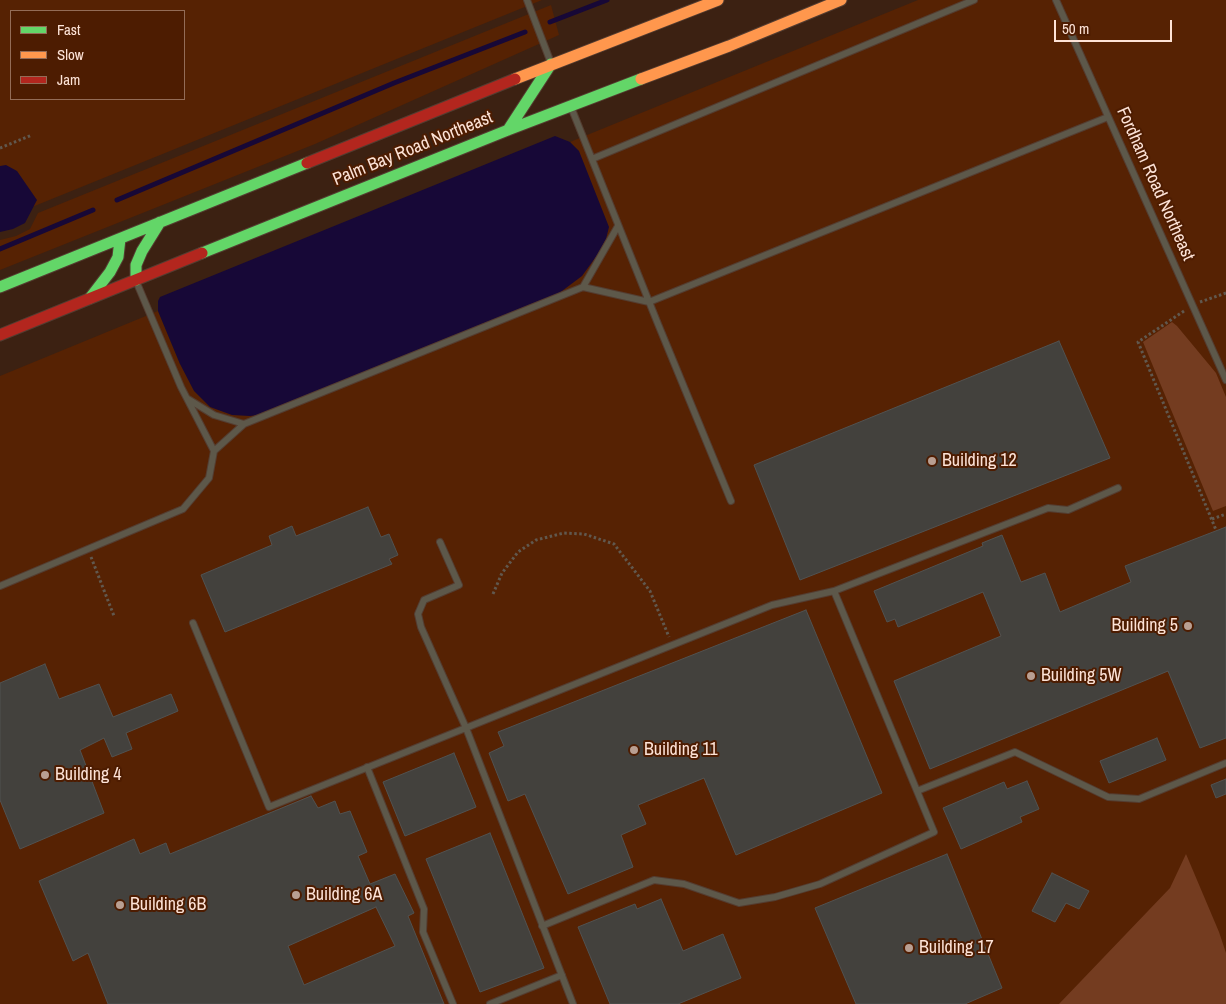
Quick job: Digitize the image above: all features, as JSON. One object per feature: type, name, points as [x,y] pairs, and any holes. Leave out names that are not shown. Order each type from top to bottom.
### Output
[{"type":"main road","name":"Palm Bay Road Northeast","points":[[0,287],[551,64],[718,0]]},
{"type":"main road","name":"Palm Bay Road Northeast","points":[[0,335],[508,130],[729,46],[841,0]]},
{"type":"main road","points":[[508,130],[551,64]]},
{"type":"main road","points":[[136,280],[136,266],[142,250],[160,222]]},
{"type":"main road","points":[[89,298],[110,272],[118,257],[120,239]]},
{"type":"lane","points":[[527,0],[551,64]]},
{"type":"lane","points":[[592,160],[974,0]]},
{"type":"lane","name":"Fordham Road Northeast","points":[[1056,0],[1226,380]]},
{"type":"lane","points":[[570,106],[731,501]]},
{"type":"lane","points":[[0,586],[183,510],[209,478],[214,451],[244,424],[583,287],[649,302],[1108,117]]},
{"type":"lane","points":[[583,287],[618,226]]},
{"type":"lane","points":[[136,280],[186,398],[214,451]]},
{"type":"lane","points":[[186,398],[214,415],[244,424]]},
{"type":"lane","points":[[193,623],[269,807],[772,605],[834,591],[1048,508],[1068,510],[1118,488]]},
{"type":"lane","points":[[440,542],[459,585],[424,600],[418,614],[421,627],[466,728],[573,1004]]},
{"type":"lane","points":[[542,926],[654,880],[684,884],[739,903],[775,897],[820,884],[934,832],[834,591]]},
{"type":"lane","points":[[917,790],[1015,752],[1108,797],[1140,799],[1226,763]]},
{"type":"lane","points":[[366,768],[424,910],[423,932],[453,1004]]},
{"type":"lane","points":[[490,1004],[562,975]]},
{"type":"path","points":[[0,148],[32,135]]},
{"type":"path","points":[[1216,530],[1138,342],[1192,305],[1226,293]]},
{"type":"path","points":[[1212,520],[1226,514]]},
{"type":"path","points":[[493,594],[502,573],[518,552],[536,540],[564,533],[584,534],[614,544],[650,591],[672,645]]},
{"type":"path","points":[[88,550],[114,616]]},
{"type":"shaded area","points":[[0,0],[542,0],[0,220]]},
{"type":"shaded area","points":[[918,0],[1226,0],[1226,1004],[0,1004],[0,376],[158,311],[180,364],[579,151],[570,142]]},
{"type":"shaded area","points":[[551,5],[559,35],[315,144],[0,270],[0,240],[16,236],[30,229],[38,213]]},
{"type":"shaded area","points":[[555,136],[570,142],[579,151],[609,227],[606,239],[598,254],[582,276],[558,294],[266,414],[250,416],[232,415],[210,407],[194,391],[180,364],[158,311],[160,297]]},
{"type":"shaded area","points":[[6,165],[17,171],[37,200],[25,223],[13,229],[0,232],[0,166]]},
{"type":"shaded area","points":[[1172,322],[1216,373],[1226,397],[1226,506],[1213,511],[1143,342]]},
{"type":"shaded area","points":[[1186,854],[1226,953],[1226,1004],[1059,1004],[1170,888]]},
{"type":"building","name":"Building 12","points":[[1059,341],[1110,458],[800,580],[754,465]]},
{"type":"building","points":[[368,507],[381,537],[389,534],[398,555],[389,559],[392,564],[225,632],[201,575],[272,545],[269,536],[292,526],[296,536]]},
{"type":"building","points":[[1226,527],[1226,738],[1200,748],[1168,671],[930,769],[894,681],[1001,636],[983,592],[898,627],[895,619],[887,622],[874,591],[983,546],[982,543],[1002,535],[1021,582],[1045,573],[1060,612],[1131,582],[1125,566]]},
{"type":"building","name":"Building 11","points":[[806,610],[882,793],[736,855],[704,778],[638,805],[646,824],[621,835],[633,867],[568,894],[525,794],[508,801],[489,753],[504,746],[498,732]]},
{"type":"building","name":"Building 4","points":[[45,664],[59,699],[99,684],[113,717],[171,694],[178,711],[126,733],[132,749],[112,757],[104,738],[80,750],[104,813],[20,849],[0,800],[0,683]]},
{"type":"building","points":[[1157,738],[1166,760],[1109,783],[1100,761]]},
{"type":"building","points":[[454,753],[476,807],[405,836],[383,782]]},
{"type":"building","points":[[1226,779],[1226,794],[1216,798],[1211,785]]},
{"type":"building","points":[[1027,781],[1039,809],[1020,817],[1022,822],[961,849],[943,808],[1004,782],[1007,789]]},
{"type":"building","points":[[311,796],[318,808],[335,801],[340,814],[350,811],[367,852],[358,856],[370,884],[395,874],[414,913],[408,916],[444,1004],[108,1004],[88,953],[73,961],[39,881],[134,839],[140,854],[166,843],[170,854]],"holes":[[[376,907],[395,946],[304,985],[288,946]]]},
{"type":"building","points":[[490,833],[544,968],[480,992],[426,859]]},
{"type":"building","name":"Building 17","points":[[947,854],[1002,988],[965,1004],[856,1004],[815,908]]},
{"type":"building","points":[[1052,873],[1089,891],[1079,909],[1066,903],[1055,922],[1032,911]]},
{"type":"building","points":[[661,899],[683,951],[723,934],[741,978],[678,1004],[610,1004],[578,927],[635,904],[637,909]]},
{"type":"waterway","points":[[550,22],[607,0]]},
{"type":"waterway","points":[[117,200],[394,83],[525,32]]},
{"type":"waterway","points":[[0,249],[93,210]]},
{"type":"traffic: fast","points":[[508,130],[551,64]]},
{"type":"traffic: fast","points":[[202,253],[508,130],[641,79]]},
{"type":"traffic: fast","points":[[0,287],[307,163]]},
{"type":"traffic: fast","points":[[136,280],[136,265],[142,251],[160,222]]},
{"type":"traffic: fast","points":[[90,298],[110,272],[118,257],[120,239]]},
{"type":"traffic: slow","points":[[515,79],[718,0]]},
{"type":"traffic: slow","points":[[641,79],[729,46],[841,0]]},
{"type":"traffic: jam","points":[[307,163],[515,79]]},
{"type":"traffic: jam","points":[[0,335],[202,253]]},
{"type":"place","name":"Building 12","points":[[932,461]]},
{"type":"place","name":"Building 5","points":[[1188,626]]},
{"type":"place","name":"Building 5W","points":[[1031,676]]},
{"type":"place","name":"Building 11","points":[[634,750]]},
{"type":"place","name":"Building 4","points":[[45,775]]},
{"type":"place","name":"Building 6A","points":[[296,895]]},
{"type":"place","name":"Building 6B","points":[[120,905]]},
{"type":"place","name":"Building 17","points":[[909,948]]}]
